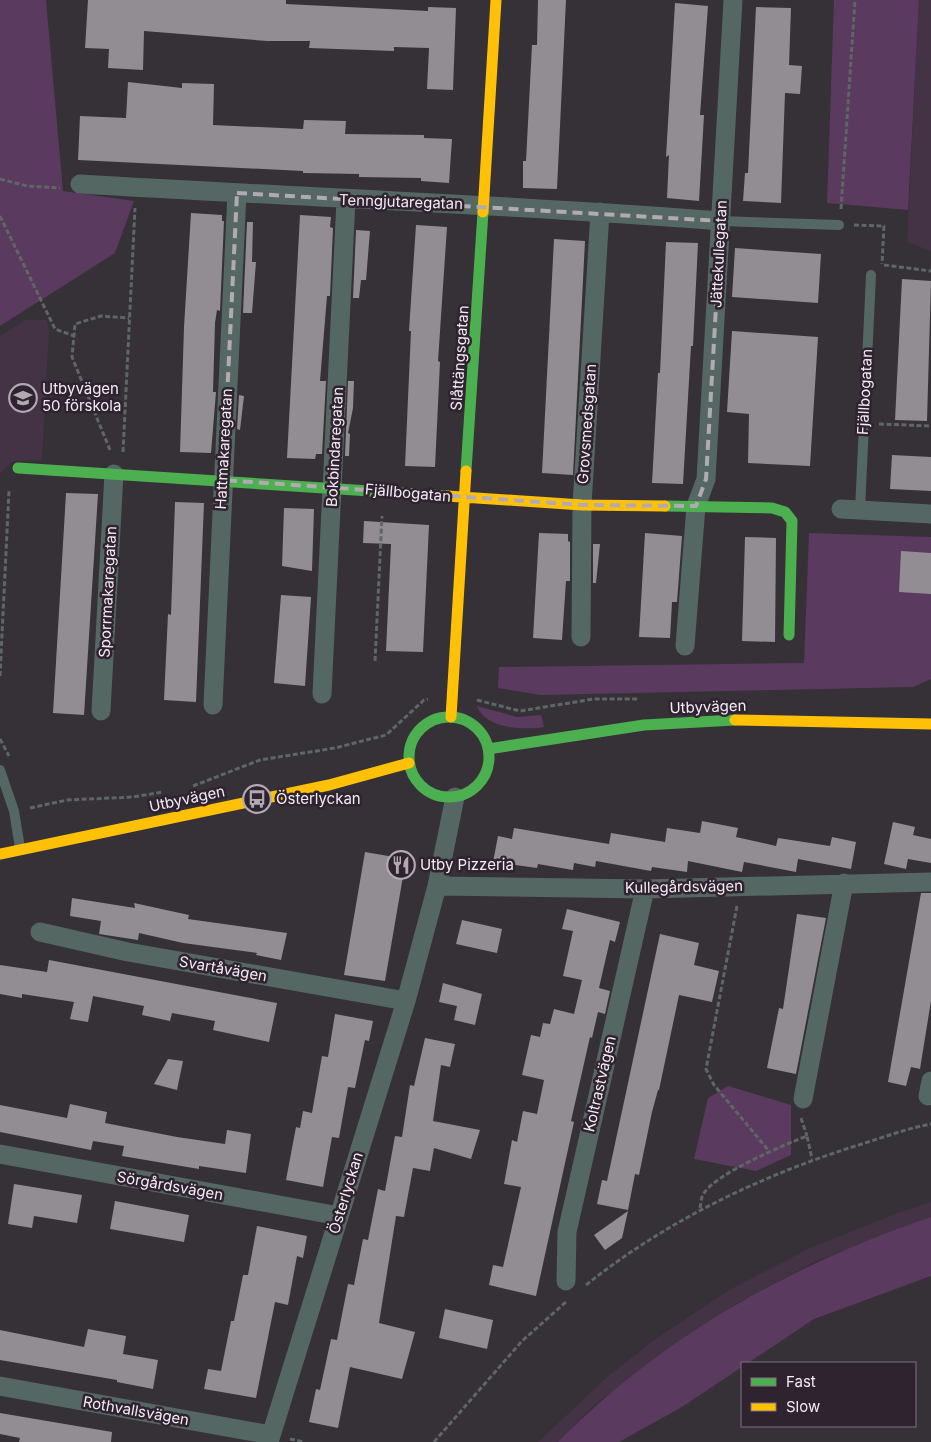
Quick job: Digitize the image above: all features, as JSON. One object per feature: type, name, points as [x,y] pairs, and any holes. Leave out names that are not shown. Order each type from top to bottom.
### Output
[{"type":"street","name":"Slåttängsgatan","points":[[451,717],[496,0]]},
{"type":"street","name":"Jättekullegatan","points":[[685,646],[696,506],[706,479],[733,0]]},
{"type":"street","name":"Tenngjutaregatan","points":[[80,184],[346,200],[484,205],[721,221]]},
{"type":"street","name":"Hattmakaregatan","points":[[213,706],[237,194]]},
{"type":"street","name":"Bokbindaregatan","points":[[322,694],[346,200]]},
{"type":"street","name":"Grovsmedsgatan","points":[[581,637],[582,505],[600,212]]},
{"type":"street","name":"Fjällbogatan","points":[[18,468],[120,470],[223,480],[582,505],[772,508],[785,512],[792,521],[789,635]]},
{"type":"street","name":"Sporrmakaregatan","points":[[101,711],[120,470]]},
{"type":"street","points":[[841,509],[931,514]]},
{"type":"street","points":[[451,717],[472,724],[483,735],[488,749],[488,768],[484,776],[472,790],[455,797],[446,797],[429,792],[416,779],[409,763],[410,745],[419,730],[434,720],[451,717]]},
{"type":"street","name":"Utbyvägen","points":[[488,749],[653,725],[728,720],[931,724]]},
{"type":"street","name":"Utbyvägen","points":[[0,854],[329,784],[409,763]]},
{"type":"street","name":"Österlyckan","points":[[270,1438],[406,1001],[437,886],[455,797]]},
{"type":"street","points":[[803,1099],[844,882]]},
{"type":"street","name":"Kullegårdsvägen","points":[[437,886],[645,888],[844,882],[931,882]]},
{"type":"street","name":"Koltrastvägen","points":[[573,1285],[567,1232],[645,888]]},
{"type":"street","name":"Svartåvägen","points":[[40,932],[128,952],[406,1001]]},
{"type":"street","name":"Sörgårdsvägen","points":[[0,1154],[339,1216]]},
{"type":"street","name":"Rothvallsvägen","points":[[0,1386],[270,1438]]},
{"type":"lane","points":[[721,221],[839,225]]},
{"type":"lane","name":"Fjällbogatan","points":[[860,510],[871,275]]},
{"type":"lane","points":[[0,770],[14,811],[20,849]]},
{"type":"path","points":[[855,0],[843,202],[839,225],[884,226],[882,265],[871,275]]},
{"type":"path","points":[[0,179],[56,189],[80,184]]},
{"type":"path","points":[[120,470],[136,186]]},
{"type":"path","points":[[0,216],[55,329],[74,336]]},
{"type":"path","points":[[882,265],[931,271]]},
{"type":"path","points":[[120,470],[111,454],[72,357],[75,324],[101,316],[129,318]]},
{"type":"path","points":[[864,424],[931,426]]},
{"type":"path","points":[[0,676],[9,487],[12,476],[18,468]]},
{"type":"path","points":[[375,661],[380,529],[385,491]]},
{"type":"path","points":[[14,811],[67,800],[134,797],[172,790]]},
{"type":"path","points":[[741,886],[706,1069],[714,1085],[769,1151]]},
{"type":"path","points":[[573,1285],[615,1262],[700,1209],[812,1159],[931,1124]]},
{"type":"path","points":[[700,1209],[704,1193],[725,1176],[769,1151],[807,1136],[812,1159]]},
{"type":"path","points":[[434,1442],[522,1341],[567,1301]]},
{"type":"highlighted area","points":[[237,193],[721,221],[706,479],[696,506],[582,505],[223,480]]},
{"type":"shaded area","points":[[0,0],[46,0],[63,191],[134,201],[115,253],[0,326]]},
{"type":"shaded area","points":[[834,0],[919,0],[908,210],[827,203]]},
{"type":"shaded area","points":[[919,0],[931,0],[931,251],[907,242]]},
{"type":"shaded area","name":"Utbyvägen 50 förskola","points":[[25,320],[47,320],[49,332],[42,460],[13,461],[0,474],[0,336]]},
{"type":"shaded area","points":[[809,533],[931,537],[931,679],[913,687],[541,695],[498,688],[499,667],[804,663]]},
{"type":"shaded area","points":[[477,706],[517,717],[541,715],[544,727],[516,728],[496,724],[481,714]]},
{"type":"shaded area","points":[[728,1086],[791,1105],[791,1155],[756,1171],[694,1159],[708,1098]]},
{"type":"shaded area","points":[[931,1202],[931,1217],[814,1262],[736,1304],[594,1405],[558,1442],[538,1442],[606,1378],[654,1340],[731,1289],[808,1249],[895,1214]]},
{"type":"shaded area","points":[[931,1217],[931,1276],[814,1319],[750,1362],[741,1362],[741,1368],[682,1407],[619,1442],[558,1442],[598,1404],[685,1337],[779,1281],[879,1236]]},
{"type":"building","points":[[88,0],[286,0],[286,4],[428,11],[428,7],[456,8],[453,90],[427,89],[429,48],[394,47],[394,51],[309,48],[310,41],[267,41],[144,31],[143,70],[108,68],[109,49],[85,48]]},
{"type":"building","points":[[538,0],[566,0],[557,189],[523,188],[523,161],[526,161],[532,45],[537,45]]},
{"type":"building","points":[[675,3],[708,6],[700,115],[704,115],[699,201],[667,198],[669,155],[666,157]]},
{"type":"building","points":[[756,7],[791,8],[789,65],[802,66],[800,94],[785,93],[781,203],[743,201],[745,173],[748,173]]},
{"type":"building","points":[[128,82],[182,88],[182,83],[214,84],[213,125],[303,129],[304,120],[346,121],[345,134],[424,135],[424,138],[452,139],[449,183],[421,181],[421,178],[359,177],[359,174],[303,173],[303,171],[78,160],[80,116],[126,118]]},
{"type":"building","points":[[191,213],[222,215],[222,221],[224,221],[220,311],[217,310],[215,323],[213,392],[216,392],[211,453],[180,452],[184,327]]},
{"type":"building","points":[[300,215],[331,217],[330,227],[333,228],[330,296],[327,296],[320,381],[326,381],[322,454],[316,454],[315,459],[287,458]]},
{"type":"building","points":[[247,222],[253,222],[252,262],[256,262],[252,313],[243,313]]},
{"type":"building","points":[[416,225],[447,227],[438,361],[440,362],[435,467],[405,466],[411,331],[409,331]]},
{"type":"building","points":[[356,230],[370,231],[366,280],[361,280],[359,298],[353,298]]},
{"type":"building","points":[[554,239],[585,241],[573,475],[542,473]]},
{"type":"building","points":[[666,242],[698,243],[683,484],[652,483],[658,373],[660,373]]},
{"type":"building","points":[[735,248],[821,254],[818,303],[732,297]]},
{"type":"building","points":[[902,279],[931,281],[927,421],[895,420]]},
{"type":"building","points":[[732,331],[818,337],[810,466],[748,463],[749,414],[727,412]]},
{"type":"building","points":[[348,381],[354,381],[353,408],[348,433],[350,434],[349,456],[345,456]]},
{"type":"building","points":[[239,395],[244,396],[240,430],[237,429]]},
{"type":"building","points":[[892,455],[931,457],[931,491],[890,489]]},
{"type":"building","points":[[66,493],[98,494],[84,715],[53,713]]},
{"type":"building","points":[[175,502],[204,503],[196,702],[164,700],[168,614],[171,615]]},
{"type":"building","points":[[284,508],[314,509],[312,571],[282,566]]},
{"type":"building","points":[[364,521],[429,525],[423,652],[386,651],[391,544],[363,543]]},
{"type":"building","points":[[539,533],[568,534],[568,541],[570,542],[570,581],[566,581],[562,640],[533,638]]},
{"type":"building","points":[[645,533],[682,536],[677,602],[672,602],[670,638],[639,637]]},
{"type":"building","points":[[745,537],[776,538],[775,642],[742,641]]},
{"type":"building","points":[[593,544],[600,544],[596,583],[593,583]]},
{"type":"building","points":[[901,551],[931,553],[931,594],[899,592]]},
{"type":"building","points":[[281,595],[311,597],[305,686],[274,683]]},
{"type":"building","points":[[702,821],[738,828],[736,837],[776,846],[778,838],[830,846],[832,837],[856,842],[851,869],[798,859],[796,872],[744,862],[742,872],[688,861],[687,872],[652,867],[651,871],[596,861],[595,867],[574,863],[573,870],[538,864],[537,868],[493,862],[498,836],[512,839],[514,828],[609,844],[611,833],[665,842],[667,828],[700,833]]},
{"type":"building","points":[[893,822],[915,827],[913,835],[931,839],[931,863],[908,859],[906,869],[884,864]]},
{"type":"building","points":[[365,852],[406,859],[385,981],[344,975]]},
{"type":"building","points":[[921,893],[931,893],[931,1001],[920,1069],[911,1067],[906,1086],[888,1082]]},
{"type":"building","points":[[72,898],[135,908],[134,903],[189,915],[188,919],[287,933],[281,960],[256,955],[257,953],[183,943],[139,933],[138,940],[99,934],[101,921],[70,916]]},
{"type":"building","points":[[567,909],[620,922],[615,942],[610,940],[599,988],[610,991],[605,1014],[598,1012],[592,1038],[590,1037],[571,1121],[574,1122],[536,1296],[489,1285],[493,1265],[503,1267],[521,1187],[504,1184],[512,1140],[517,1142],[523,1111],[537,1114],[544,1080],[522,1075],[531,1035],[540,1037],[543,1023],[550,1024],[554,1009],[574,1014],[582,980],[563,976],[573,931],[562,929]]},
{"type":"building","points":[[797,914],[826,918],[796,1074],[767,1068],[779,1008],[783,1009]]},
{"type":"building","points":[[462,920],[502,929],[497,953],[456,944]]},
{"type":"building","points":[[660,934],[699,943],[694,965],[719,971],[712,1002],[679,995],[639,1175],[635,1174],[628,1210],[597,1204],[602,1180],[607,1181]]},
{"type":"building","points":[[49,960],[277,1003],[269,1042],[213,1030],[215,1021],[172,1013],[170,1021],[142,1015],[144,1006],[93,996],[88,1022],[70,1019],[74,1002],[22,994],[22,998],[0,994],[0,965],[47,972]]},
{"type":"building","points":[[443,983],[482,994],[475,1025],[454,1020],[457,1006],[439,1002]]},
{"type":"building","points":[[335,1014],[373,1021],[369,1041],[365,1040],[355,1088],[348,1087],[339,1138],[332,1137],[323,1187],[286,1180],[296,1127],[300,1128],[303,1111],[312,1113],[322,1056],[328,1057]]},
{"type":"building","points":[[425,1038],[455,1044],[450,1067],[441,1065],[433,1121],[480,1130],[471,1159],[434,1148],[430,1171],[413,1168],[404,1217],[396,1216],[379,1323],[415,1332],[402,1379],[350,1367],[338,1428],[309,1422],[316,1389],[320,1390],[331,1339],[337,1340],[348,1284],[354,1285],[363,1239],[368,1240],[378,1189],[385,1191],[395,1136],[402,1137],[410,1085],[414,1086]]},
{"type":"building","points":[[168,1059],[183,1061],[177,1090],[154,1084]]},
{"type":"building","points":[[70,1104],[107,1112],[105,1123],[177,1137],[225,1144],[227,1130],[251,1134],[246,1173],[199,1166],[199,1169],[122,1156],[124,1146],[93,1141],[91,1150],[0,1132],[0,1105],[67,1118]]},
{"type":"building","points":[[14,1184],[82,1195],[77,1223],[34,1216],[32,1228],[8,1224]]},
{"type":"building","points":[[115,1201],[189,1215],[184,1242],[110,1229]]},
{"type":"building","points":[[628,1211],[622,1238],[605,1250],[594,1235]]},
{"type":"building","points":[[257,1226],[307,1236],[303,1258],[297,1256],[288,1305],[275,1302],[256,1398],[204,1389],[208,1369],[221,1371],[231,1321],[234,1321],[243,1275],[248,1275]]},
{"type":"building","points":[[445,1309],[493,1320],[487,1349],[439,1338]]},
{"type":"building","points":[[88,1329],[126,1336],[123,1354],[158,1360],[153,1389],[117,1382],[117,1380],[0,1360],[0,1330],[84,1347]]},
{"type":"building","points":[[0,1413],[112,1432],[111,1442],[19,1442],[20,1438],[0,1434]]},
{"type":"traffic: fast","points":[[466,471],[483,212]]},
{"type":"traffic: fast","points":[[18,468],[447,496]]},
{"type":"traffic: fast","points":[[665,506],[772,508],[785,512],[792,521],[789,635]]},
{"type":"traffic: fast","points":[[449,717],[464,720],[477,729],[486,742],[489,757],[486,772],[477,785],[464,794],[449,797],[434,794],[421,785],[412,772],[409,757],[412,742],[421,729],[434,720],[449,717]]},
{"type":"traffic: fast","points":[[488,749],[644,725],[735,720]]},
{"type":"traffic: slow","points":[[483,212],[496,0]]},
{"type":"traffic: slow","points":[[451,717],[466,471]]},
{"type":"traffic: slow","points":[[447,496],[582,505],[665,506]]},
{"type":"traffic: slow","points":[[735,720],[931,724]]},
{"type":"traffic: slow","points":[[0,854],[329,785],[409,763]]},
{"type":"place","name":"Utbyvägen 50 förskola","points":[[23,398]]},
{"type":"place","name":"Österlyckan","points":[[257,799]]},
{"type":"place","name":"Utby Pizzeria","points":[[401,865]]}]
